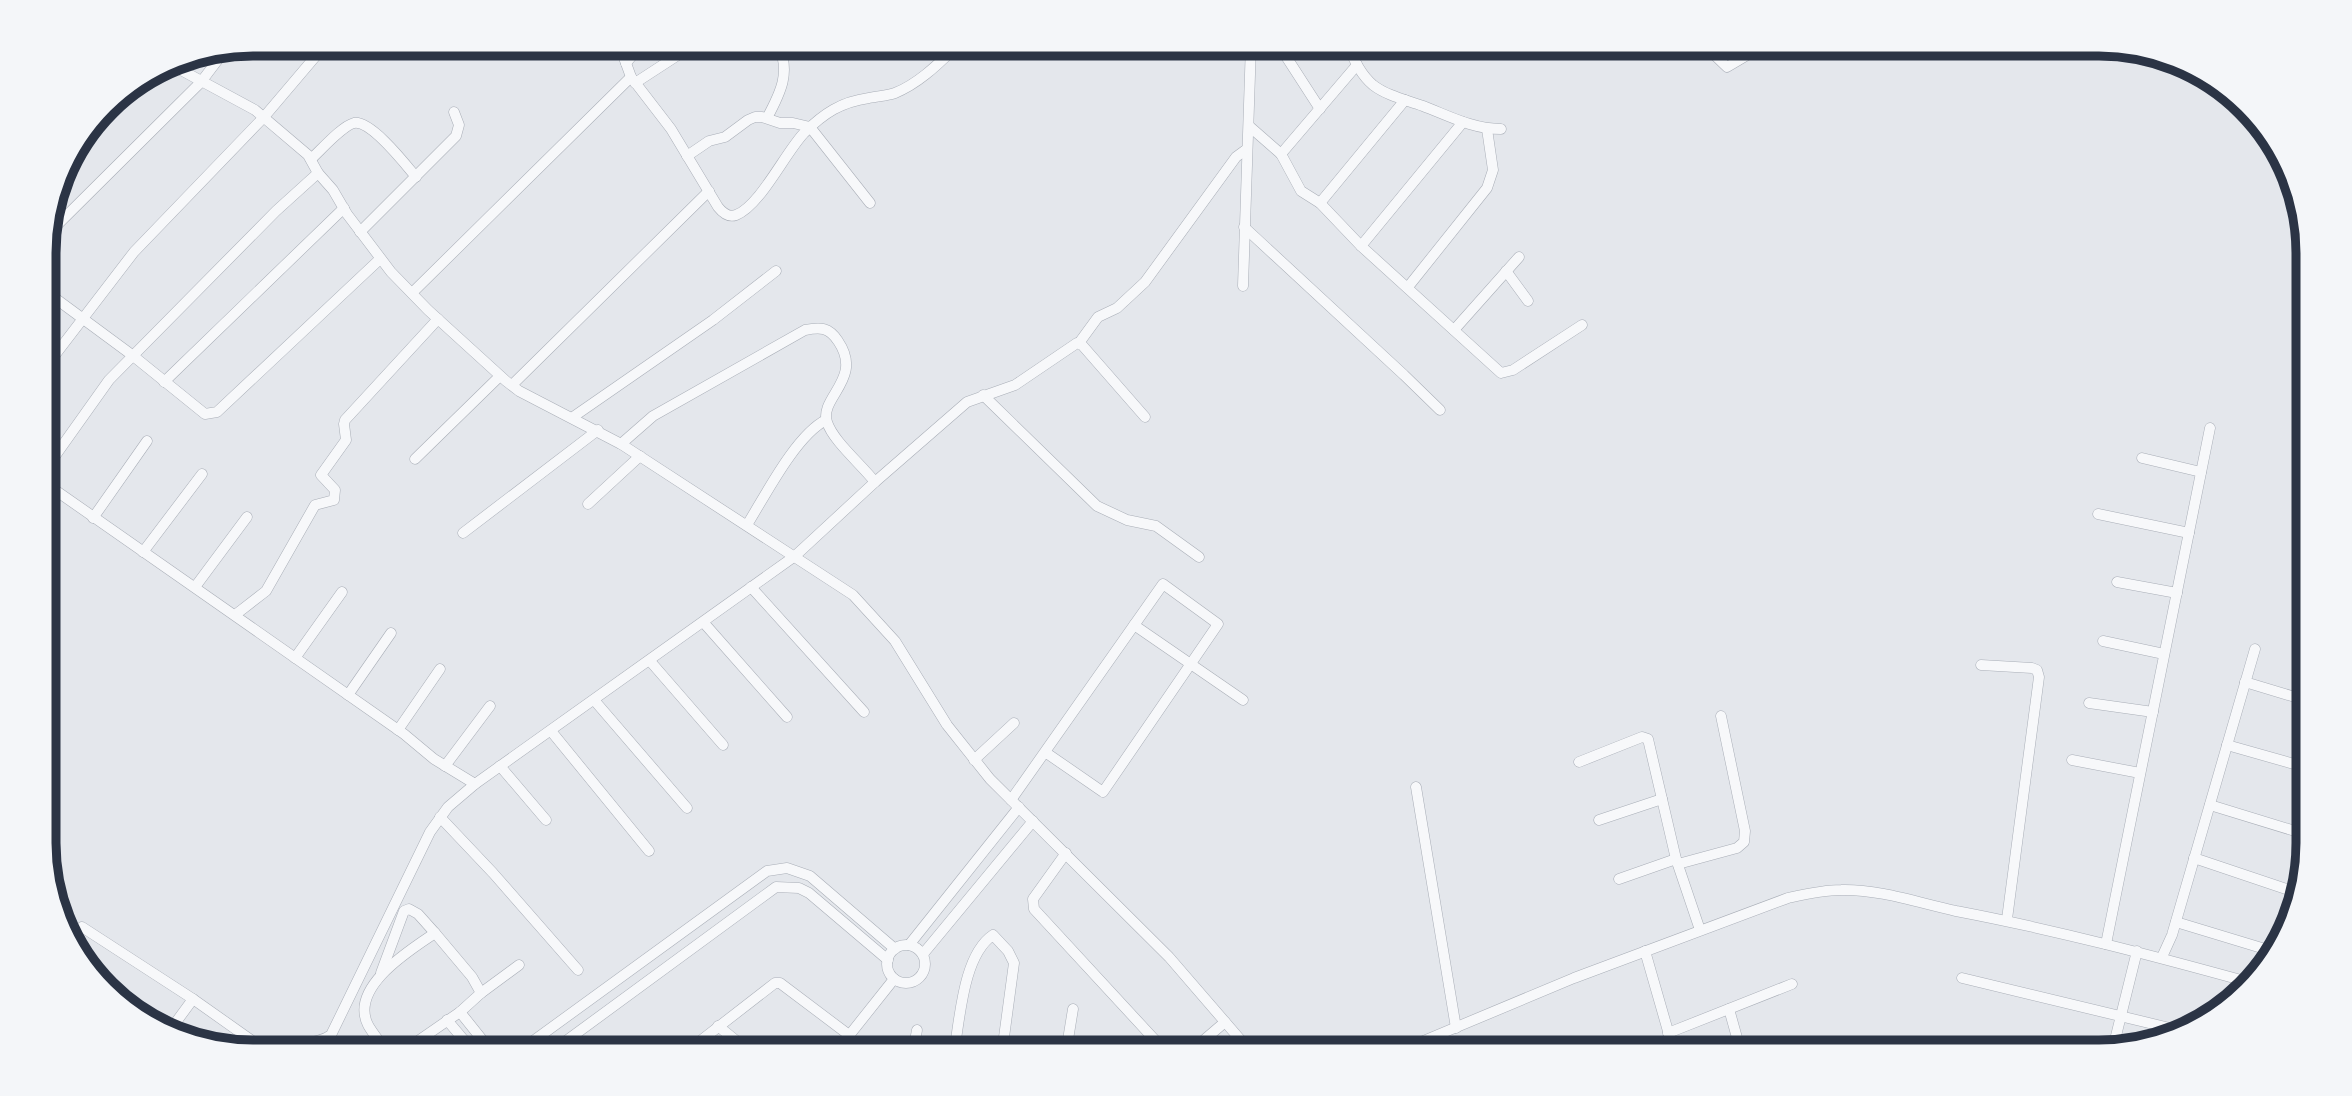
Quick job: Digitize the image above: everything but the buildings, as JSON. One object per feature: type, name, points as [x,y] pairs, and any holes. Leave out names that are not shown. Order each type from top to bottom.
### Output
[{"type":"street","points":[[56,352],[134,252],[264,117],[316,56]]},
{"type":"street","points":[[623,56],[633,80],[671,129],[721,211],[727,215],[736,215],[765,188],[791,148],[810,127],[840,104],[893,94],[917,82],[946,56]]},
{"type":"street","points":[[626,63],[632,56]]},
{"type":"street","points":[[412,293],[633,80],[674,56]]},
{"type":"street","points":[[767,118],[784,82],[783,56]]},
{"type":"street","points":[[1243,286],[1251,56]]},
{"type":"street","points":[[1286,56],[1320,108]]},
{"type":"street","points":[[1353,56],[1374,85],[1463,122],[1487,129],[1501,129]]},
{"type":"street","points":[[1716,56],[1727,67],[1746,56]]},
{"type":"street","points":[[59,223],[201,82],[218,59]]},
{"type":"street","points":[[1281,154],[1357,65]]},
{"type":"street","points":[[180,70],[229,94],[264,117],[311,159],[318,173],[333,190],[380,259],[439,319],[512,386],[621,444],[853,595],[895,641],[947,724],[989,779],[1169,957],[1241,1040]]},
{"type":"street","points":[[1320,203],[1405,100]]},
{"type":"street","points":[[360,232],[456,136],[458,125],[454,112]]},
{"type":"street","points":[[687,156],[709,141],[725,137],[748,120],[759,116],[780,123],[799,124],[810,127],[870,203]]},
{"type":"street","points":[[1361,246],[1463,122]]},
{"type":"street","points":[[311,159],[352,124],[360,123],[398,155],[416,177]]},
{"type":"street","points":[[1249,126],[1281,154],[1301,191],[1320,203],[1361,246],[1501,373],[1513,370],[1581,325]]},
{"type":"street","points":[[1408,287],[1487,188],[1493,170],[1487,129]]},
{"type":"street","points":[[324,1040],[331,1035],[420,851],[448,807],[475,784],[795,556],[968,402],[1015,385],[1073,344],[1079,343],[1098,317],[1117,308],[1146,282],[1219,178],[1236,157],[1247,149]]},
{"type":"street","points":[[56,455],[109,380],[132,355],[276,211],[318,173]]},
{"type":"street","points":[[512,386],[709,191]]},
{"type":"street","points":[[164,382],[344,208]]},
{"type":"street","points":[[1244,227],[1440,410]]},
{"type":"street","points":[[1454,330],[1519,257]]},
{"type":"street","points":[[56,299],[205,414],[217,412],[380,259]]},
{"type":"street","points":[[573,417],[713,320],[776,271]]},
{"type":"street","points":[[1506,271],[1528,302]]},
{"type":"street","points":[[235,615],[266,591],[315,505],[334,500],[335,490],[321,475],[346,440],[345,420],[439,319]]},
{"type":"street","points":[[621,444],[653,416],[805,330],[827,328],[838,339],[847,358],[845,373],[828,407],[826,421],[838,443],[848,450],[875,482]]},
{"type":"street","points":[[1079,343],[1145,417]]},
{"type":"street","points":[[415,459],[500,376]]},
{"type":"street","points":[[983,395],[1097,506],[1126,520],[1156,526],[1199,557]]},
{"type":"street","points":[[747,525],[804,439],[817,425],[826,421]]},
{"type":"street","points":[[2106,944],[2210,428]]},
{"type":"street","points":[[463,533],[598,430]]},
{"type":"street","points":[[93,518],[147,440]]},
{"type":"street","points":[[588,504],[640,456]]},
{"type":"street","points":[[2142,458],[2202,472]]},
{"type":"street","points":[[143,552],[202,474]]},
{"type":"street","points":[[56,491],[398,730],[445,766],[475,784]]},
{"type":"street","points":[[2098,514],[2189,533]]},
{"type":"street","points":[[195,587],[247,517]]},
{"type":"street","points":[[2117,582],[2177,593]]},
{"type":"street","points":[[887,960],[895,949],[909,945],[955,887],[1015,804],[1045,752],[1163,584],[1218,624],[1103,792],[1045,752]]},
{"type":"street","points":[[751,587],[864,712]]},
{"type":"street","points":[[295,658],[342,592]]},
{"type":"street","points":[[704,623],[787,717]]},
{"type":"street","points":[[1134,625],[1243,700]]},
{"type":"street","points":[[348,695],[391,633]]},
{"type":"street","points":[[2103,642],[2164,654]]},
{"type":"street","points":[[2162,957],[2176,922],[2255,649]]},
{"type":"street","points":[[650,661],[723,745]]},
{"type":"street","points":[[1981,665],[2032,668],[2037,670],[2039,677],[2007,919]]},
{"type":"street","points":[[398,730],[440,669]]},
{"type":"street","points":[[2245,682],[2296,697]]},
{"type":"street","points":[[594,700],[687,808]]},
{"type":"street","points":[[2089,703],[2152,712]]},
{"type":"street","points":[[445,766],[490,706]]},
{"type":"street","points":[[1619,879],[1737,848],[1744,842],[1745,831],[1721,716]]},
{"type":"street","points":[[974,760],[1014,723]]},
{"type":"street","points":[[551,732],[649,851]]},
{"type":"street","points":[[1579,762],[1642,737],[1648,738],[1677,862],[1700,930]]},
{"type":"street","points":[[2227,745],[2296,765]]},
{"type":"street","points":[[2072,760],[2140,773]]},
{"type":"street","points":[[500,766],[546,820]]},
{"type":"street","points":[[1416,787],[1456,1028]]},
{"type":"street","points":[[1599,820],[1662,799]]},
{"type":"street","points":[[2210,804],[2296,831]]},
{"type":"street","points":[[440,817],[578,970]]},
{"type":"street","points":[[923,954],[1032,821]]},
{"type":"street","points":[[1066,853],[1033,899],[1034,909],[1155,1040]]},
{"type":"street","points":[[2194,859],[2290,890]]},
{"type":"street","points":[[535,1040],[767,872],[787,868],[810,876],[895,949]]},
{"type":"street","points":[[567,1040],[776,887],[799,888],[887,960],[889,974],[906,984],[919,979],[925,967],[923,954],[909,945]]},
{"type":"street","points":[[955,887],[970,897]]},
{"type":"street","points":[[1427,1040],[1574,978],[1700,930],[1788,898],[1819,891],[1872,892],[2007,919],[2162,957],[2240,980]]},
{"type":"street","points":[[835,915],[844,905]]},
{"type":"street","points":[[379,1040],[367,1023],[365,1008],[369,992],[380,974],[404,911],[409,909],[418,914],[472,977],[481,993]]},
{"type":"street","points":[[2176,922],[2265,949]]},
{"type":"street","points":[[82,927],[253,1040]]},
{"type":"street","points":[[380,974],[435,933]]},
{"type":"street","points":[[956,1040],[969,969],[993,935],[1008,951],[1014,963],[1004,1040]]},
{"type":"street","points":[[1645,951],[1670,1040]]},
{"type":"street","points":[[2115,1040],[2137,951]]},
{"type":"street","points":[[419,1040],[460,1012],[519,965]]},
{"type":"street","points":[[1962,978],[2168,1028]]},
{"type":"street","points":[[845,1040],[894,979]]},
{"type":"street","points":[[701,1040],[775,983],[780,982],[849,1035]]},
{"type":"street","points":[[1661,1040],[1729,1009],[1792,985]]},
{"type":"street","points":[[175,1024],[193,999]]},
{"type":"street","points":[[1068,1040],[1073,1009]]},
{"type":"street","points":[[1729,1009],[1738,1040]]},
{"type":"street","points":[[460,1012],[482,1040]]},
{"type":"street","points":[[447,1020],[464,1040]]},
{"type":"street","points":[[1204,1040],[1225,1022]]},
{"type":"street","points":[[718,1026],[735,1040]]},
{"type":"street","points":[[915,1040],[917,1030]]},
{"type":"street","points":[[1439,1035],[1440,1040]]}]
